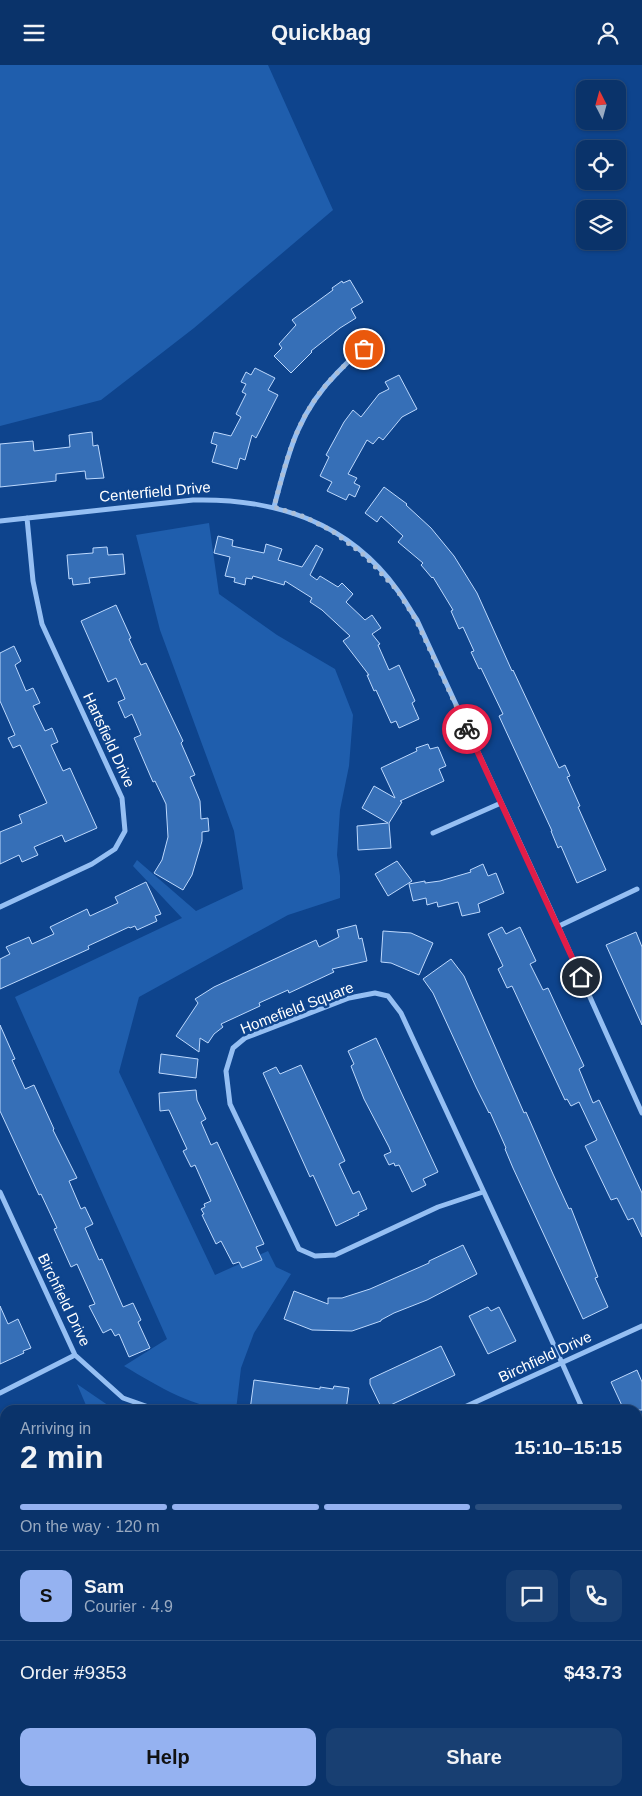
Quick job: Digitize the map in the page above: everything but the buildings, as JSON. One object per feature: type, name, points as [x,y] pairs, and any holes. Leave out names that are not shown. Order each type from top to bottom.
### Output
[{"type":"street","points":[[274,507],[290,448],[310,406],[330,379],[356,353],[364,349]]},
{"type":"street","name":"Centerfield Drive","points":[[0,521],[193,500],[218,499],[251,502],[305,517],[332,531],[353,545],[374,564],[397,590],[416,620],[558,926],[642,1113]]},
{"type":"street","name":"Hartsfield Drive","points":[[0,907],[92,864],[115,849],[125,831],[122,798],[42,625],[33,581],[27,518]]},
{"type":"street","points":[[433,833],[501,803]]},
{"type":"street","points":[[558,926],[637,889]]},
{"type":"street","name":"Homefield Square","points":[[483,1193],[438,1207],[335,1255],[315,1257],[299,1249],[230,1104],[226,1071],[233,1048],[245,1038],[349,998],[374,993],[388,996],[400,1013],[582,1405]]},
{"type":"street","name":"Birchfield Drive","points":[[0,1193],[75,1355],[123,1398],[143,1405]]},
{"type":"street","name":"Birchfield Drive","points":[[469,1405],[642,1326]]},
{"type":"street","points":[[0,1393],[75,1355]]},
{"type":"shaded area","points":[[0,65],[268,65],[333,210],[194,328],[101,400],[0,426]]},
{"type":"shaded area","points":[[209,523],[219,594],[277,635],[335,669],[353,715],[349,766],[340,810],[337,855],[340,876],[340,898],[288,915],[139,997],[119,1072],[215,1275],[268,1251],[276,1267],[291,1274],[254,1333],[241,1368],[237,1405],[203,1405],[164,1389],[124,1366],[167,1339],[15,997],[182,918],[133,866],[137,860],[196,911],[243,889],[234,831],[160,630],[136,535]]},
{"type":"shaded area","points":[[77,1384],[108,1405],[86,1405]]},
{"type":"way so far","points":[[364,349],[356,353],[330,379],[310,406],[290,448],[274,507],[305,517],[332,531],[353,545],[374,564],[397,590],[416,620],[467,729]]},
{"type":"route","points":[[467,729],[581,977]]}]
